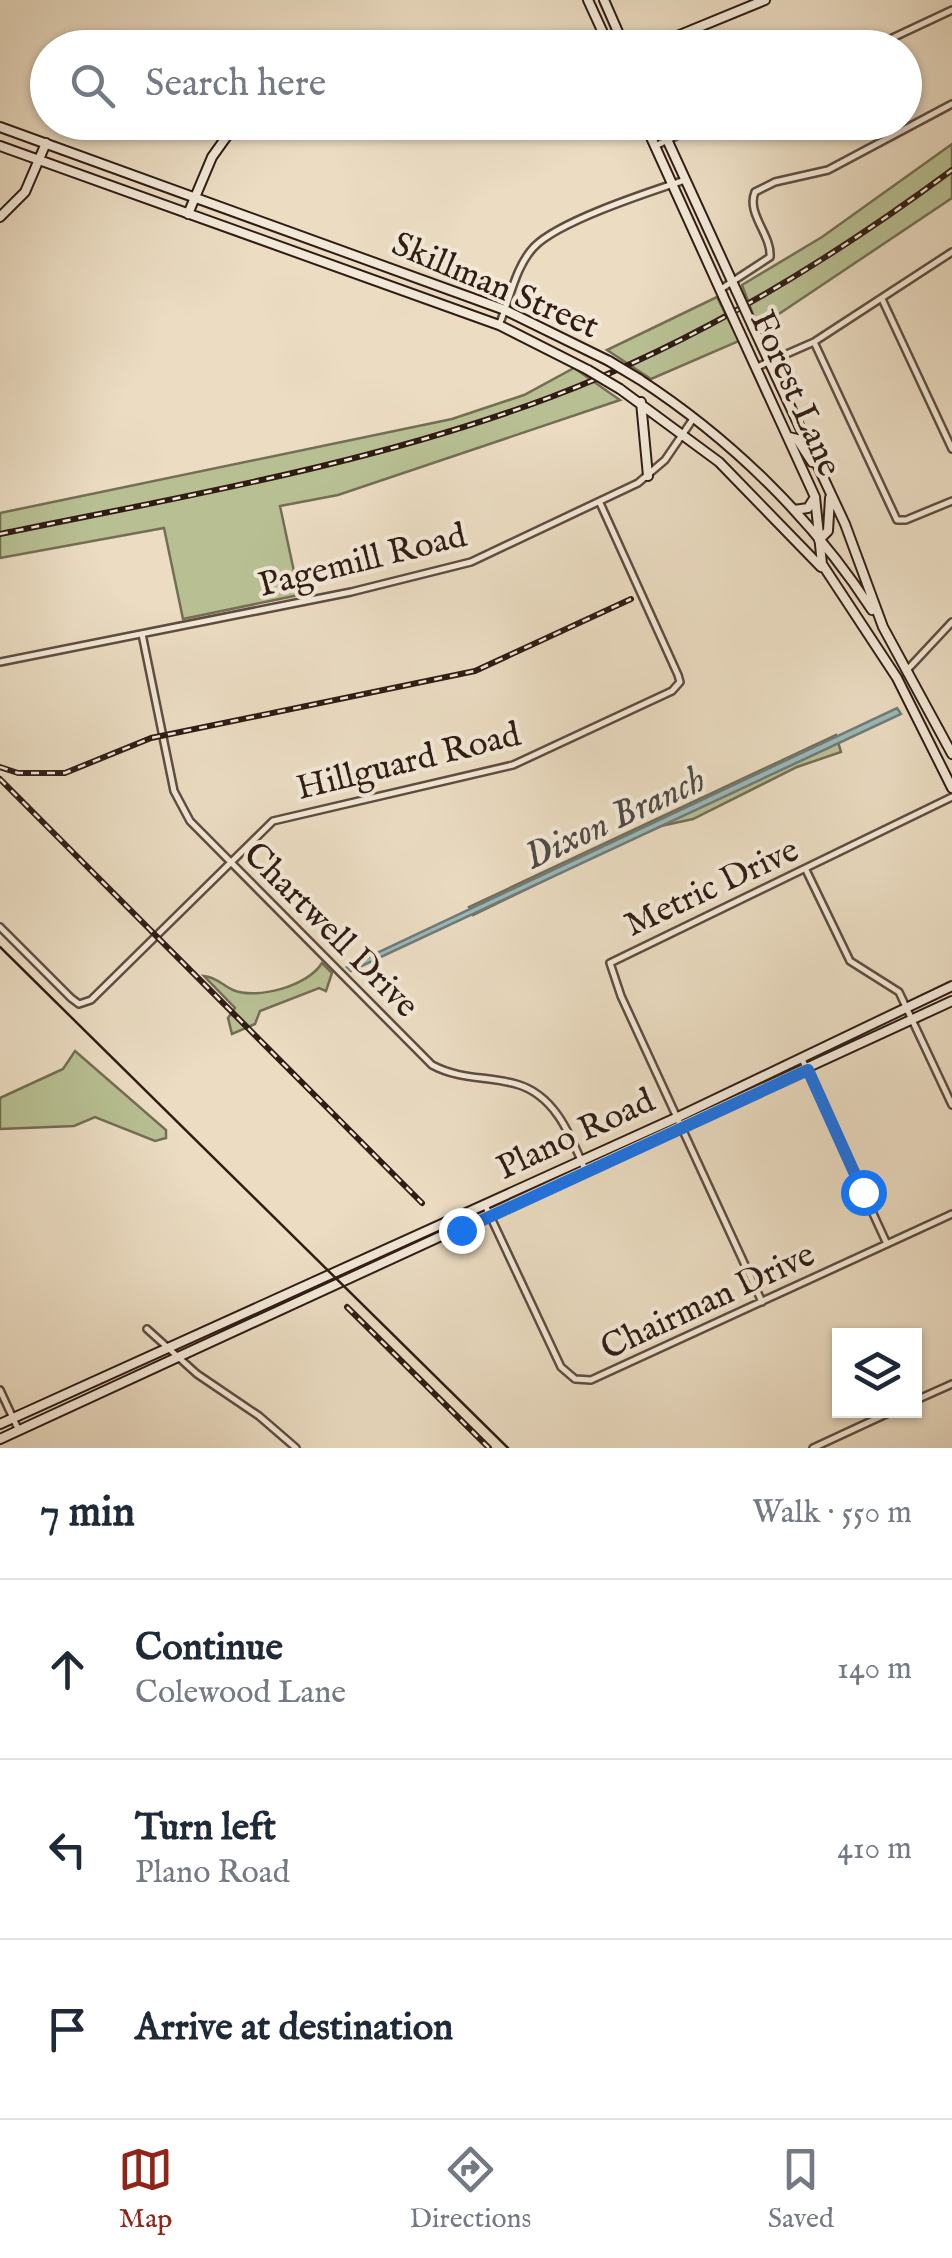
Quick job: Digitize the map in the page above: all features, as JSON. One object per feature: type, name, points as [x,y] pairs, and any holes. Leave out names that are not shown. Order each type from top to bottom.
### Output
[{"type":"main road","points":[[588,0],[602,30]]},
{"type":"main road","points":[[604,0],[617,30]]},
{"type":"main road","points":[[698,30],[764,0]]},
{"type":"main road","name":"Skillman Street","points":[[0,127],[30,137]]},
{"type":"main road","name":"Skillman Street","points":[[37,140],[505,310],[576,342],[693,418],[794,510],[883,626]]},
{"type":"main road","points":[[188,214],[212,157],[224,140]]},
{"type":"main road","name":"Forest Lane","points":[[652,140],[815,497],[827,574],[896,678],[952,788]]},
{"type":"main road","name":"Forest Lane","points":[[667,140],[830,494],[883,626],[952,754]]},
{"type":"main road","points":[[0,216],[25,192],[46,143]]},
{"type":"main road","name":"Skillman Street","points":[[0,146],[498,326],[567,358],[686,433],[794,536],[827,574]]},
{"type":"main road","points":[[345,269],[351,254]]},
{"type":"main road","points":[[567,358],[576,342]]},
{"type":"main road","points":[[640,402],[646,420],[648,476]]},
{"type":"main road","points":[[788,437],[797,439],[806,457],[816,464]]},
{"type":"main road","points":[[794,536],[819,540],[828,530],[830,494]]},
{"type":"main road","points":[[794,510],[808,508],[815,497]]},
{"type":"main road","points":[[896,678],[909,668]]},
{"type":"main road","name":"Plano Road","points":[[0,1424],[802,1059],[952,986]]},
{"type":"main road","name":"Plano Road","points":[[0,1439],[952,1002]]},
{"type":"street","points":[[909,30],[952,10]]},
{"type":"street","points":[[922,120],[952,104]]},
{"type":"street","points":[[655,146],[667,140]]},
{"type":"street","points":[[722,293],[770,258],[770,244],[752,205],[755,192],[775,182],[828,170],[884,140]]},
{"type":"street","points":[[498,326],[519,272],[536,246],[642,193],[686,180]]},
{"type":"street","points":[[756,368],[814,342],[951,255]]},
{"type":"street","points":[[882,300],[952,449]]},
{"type":"street","points":[[814,342],[897,520],[952,501]]},
{"type":"street","name":"Pagemill Road","points":[[0,662],[454,568],[600,503],[648,476],[686,433],[693,418]]},
{"type":"street","name":"Hillguard Road","points":[[0,928],[79,1004],[91,1000],[273,821],[513,764],[672,691],[680,682],[678,675],[600,503]]},
{"type":"street","points":[[909,668],[952,622]]},
{"type":"street","name":"Chartwell Drive","points":[[142,634],[174,791],[190,821],[432,1065],[464,1078],[515,1084],[545,1099],[586,1172]]},
{"type":"street","name":"Metric Drive","points":[[762,1302],[610,963],[952,797]]},
{"type":"street","points":[[806,870],[845,954],[887,981],[907,1007],[952,1105]]},
{"type":"street","points":[[802,1059],[887,1244]]},
{"type":"street","points":[[484,1205],[490,1217]]},
{"type":"street","name":"Chairman Drive","points":[[490,1217],[561,1366],[575,1379],[590,1380],[952,1214]]},
{"type":"street","points":[[147,1329],[296,1448]]},
{"type":"street","points":[[922,1398],[952,1384]]},
{"type":"street","points":[[0,1390],[18,1431]]},
{"type":"street","points":[[813,1448],[878,1418]]},
{"type":"green space","points":[[952,144],[952,198],[758,328],[742,285],[822,237]]},
{"type":"green space","points":[[717,297],[739,341],[651,379],[607,350]]},
{"type":"green space","points":[[574,368],[620,400],[338,495],[280,506],[299,595],[183,619],[164,528],[0,558],[0,513],[452,419],[524,395]]},
{"type":"green space","points":[[836,735],[841,752],[797,767],[693,819],[661,826],[473,915],[469,907]]},
{"type":"green space","points":[[322,963],[332,973],[326,991],[319,988],[260,1011],[255,1024],[232,1034],[228,1018],[235,1008],[204,976],[243,993],[268,992],[306,978]]},
{"type":"green space","points":[[75,1051],[166,1130],[166,1138],[155,1141],[95,1117],[74,1126],[0,1129],[0,1098],[63,1069]]},
{"type":"water","points":[[897,708],[901,714],[351,971],[347,967]]},
{"type":"tram line","points":[[0,947],[508,1448]]},
{"type":"railway","points":[[0,534],[347,460],[484,421],[551,397],[657,352],[759,297],[858,236],[952,170]]},
{"type":"railway","points":[[0,767],[18,773],[65,773],[151,738],[475,671],[631,599]]},
{"type":"railway","points":[[0,779],[422,1203]]},
{"type":"railway","points":[[347,1307],[489,1448]]},
{"type":"route","points":[[461,1230],[808,1070],[863,1192]]},
{"type":"water label","name":"Dixon Branch","points":[[614,817]]}]
